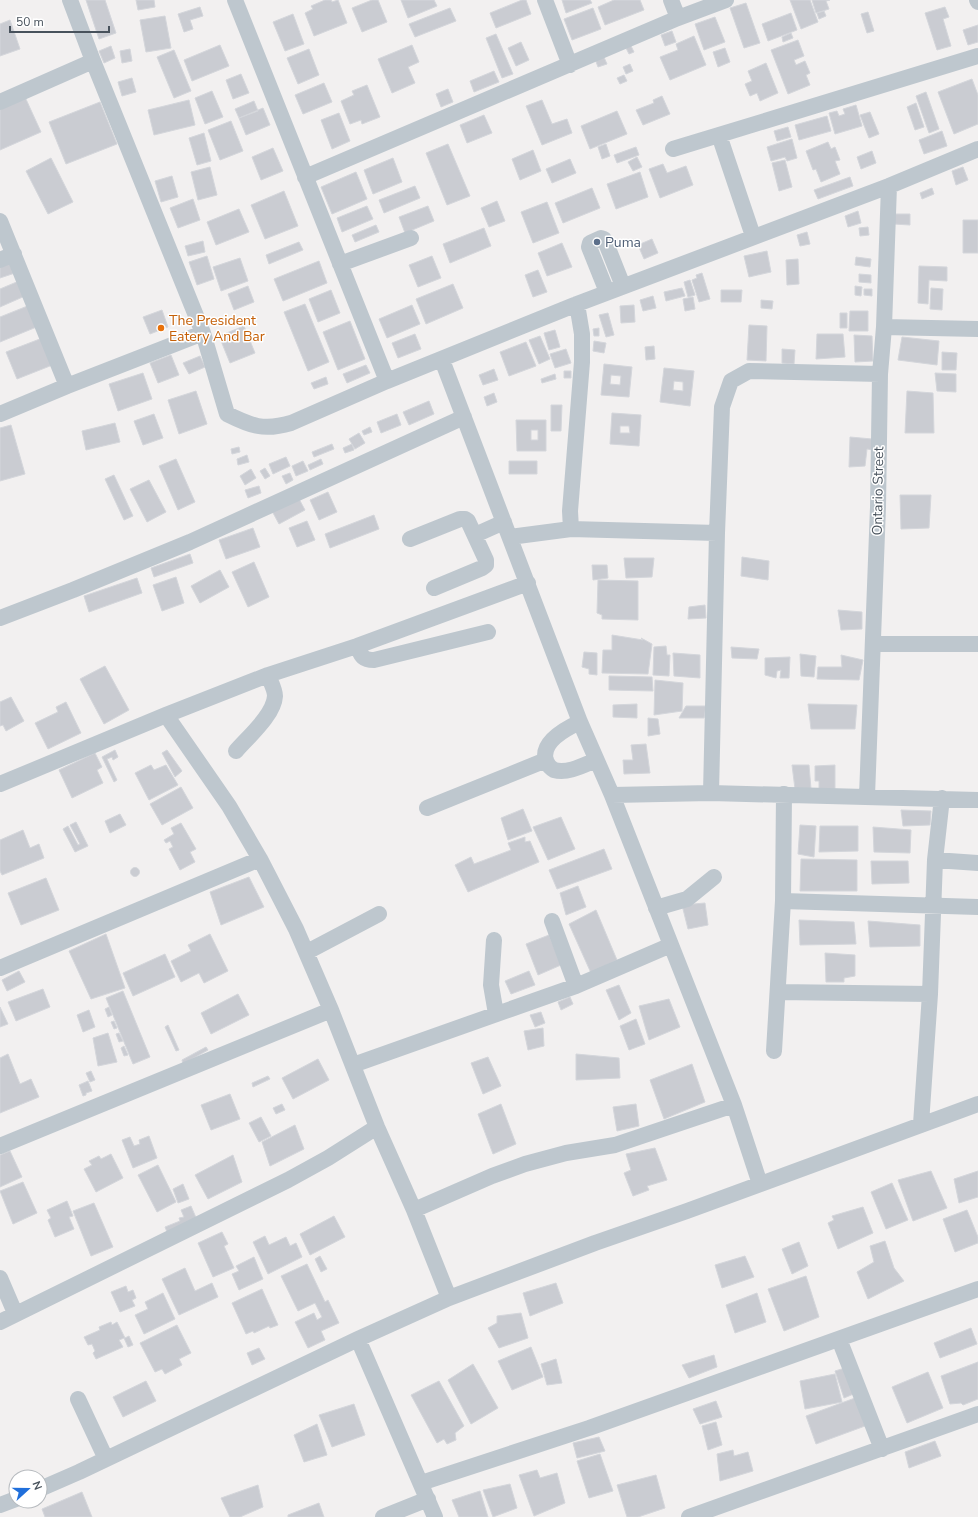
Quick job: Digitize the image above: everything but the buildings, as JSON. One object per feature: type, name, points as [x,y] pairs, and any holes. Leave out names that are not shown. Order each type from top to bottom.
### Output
[{"type":"street","points":[[70,0],[93,61],[203,333],[227,414],[246,424],[259,427],[276,427],[291,423],[387,381],[607,292],[889,186],[978,149]]},
{"type":"street","points":[[545,0],[570,64]]},
{"type":"street","points":[[672,0],[678,18]]},
{"type":"street","points":[[305,177],[678,18],[726,0]]},
{"type":"street","points":[[240,1],[305,177],[387,381]]},
{"type":"street","points":[[673,149],[978,56]]},
{"type":"street","points":[[0,102],[93,61]]},
{"type":"street","points":[[719,135],[753,236]]},
{"type":"street","name":"Ontario Street","points":[[867,796],[874,644],[880,374],[884,327],[889,186]]},
{"type":"street","points":[[0,221],[7,257],[67,386]]},
{"type":"street","points":[[340,264],[411,238]]},
{"type":"street","points":[[607,292],[589,247],[590,243],[601,238],[604,239],[606,243],[623,286]]},
{"type":"street","points":[[571,529],[570,511],[582,362],[582,334],[577,304]]},
{"type":"street","points":[[884,327],[978,329]]},
{"type":"street","points":[[0,414],[203,333]]},
{"type":"street","points":[[442,360],[580,722],[612,795],[734,1105],[760,1184]]},
{"type":"street","points":[[711,793],[717,533],[722,407],[731,381],[749,371],[880,374]]},
{"type":"street","points":[[0,618],[190,542],[464,418]]},
{"type":"street","points":[[410,539],[460,519],[465,519],[468,521],[475,535],[486,560],[486,565],[434,588]]},
{"type":"street","points":[[475,535],[504,522]]},
{"type":"street","points":[[510,537],[571,529],[717,533]]},
{"type":"street","points":[[0,784],[166,715],[268,675],[357,646],[528,584]]},
{"type":"street","points":[[357,646],[362,656],[367,660],[374,660],[488,632]]},
{"type":"street","points":[[874,644],[978,644]]},
{"type":"street","points":[[236,751],[273,707],[275,694],[268,675]]},
{"type":"street","points":[[166,715],[229,806],[260,859],[307,952],[332,1010],[377,1127],[414,1210],[449,1298]]},
{"type":"street","points":[[580,722],[566,728],[555,737],[549,745],[546,760],[550,767],[554,770],[579,767],[596,760]]},
{"type":"street","points":[[427,808],[546,760]]},
{"type":"street","points":[[612,795],[711,793],[978,800]]},
{"type":"street","points":[[774,1051],[783,902],[784,794]]},
{"type":"street","points":[[921,1124],[930,994],[935,860],[942,798]]},
{"type":"street","points":[[0,968],[260,859]]},
{"type":"street","points":[[935,860],[978,863]]},
{"type":"street","points":[[656,908],[686,899],[714,877]]},
{"type":"street","points":[[783,902],[978,907]]},
{"type":"street","points":[[307,952],[378,914]]},
{"type":"street","points":[[552,921],[576,986]]},
{"type":"street","points":[[494,940],[491,985],[496,1014]]},
{"type":"street","points":[[353,1065],[576,986],[671,945]]},
{"type":"street","points":[[778,992],[930,994]]},
{"type":"street","points":[[0,1146],[332,1010]]},
{"type":"street","points":[[48,1485],[358,1339],[449,1298],[595,1243],[978,1104]]},
{"type":"street","points":[[414,1210],[492,1176],[525,1164],[566,1153],[615,1145],[734,1105]]},
{"type":"street","points":[[0,1322],[15,1313],[288,1180],[328,1158],[377,1127]]},
{"type":"street","points":[[0,1278],[15,1313]]},
{"type":"street","points":[[421,1483],[590,1428],[978,1289]]},
{"type":"street","points":[[358,1339],[435,1517]]},
{"type":"street","points":[[838,1339],[882,1449]]},
{"type":"street","points":[[78,1399],[106,1459]]},
{"type":"street","points":[[689,1517],[978,1414]]},
{"type":"street","points":[[383,1517],[428,1499]]},
{"type":"place","name":"Puma","points":[[597,242]]},
{"type":"place","name":"The President Eatery And Bar","points":[[161,328]]}]
